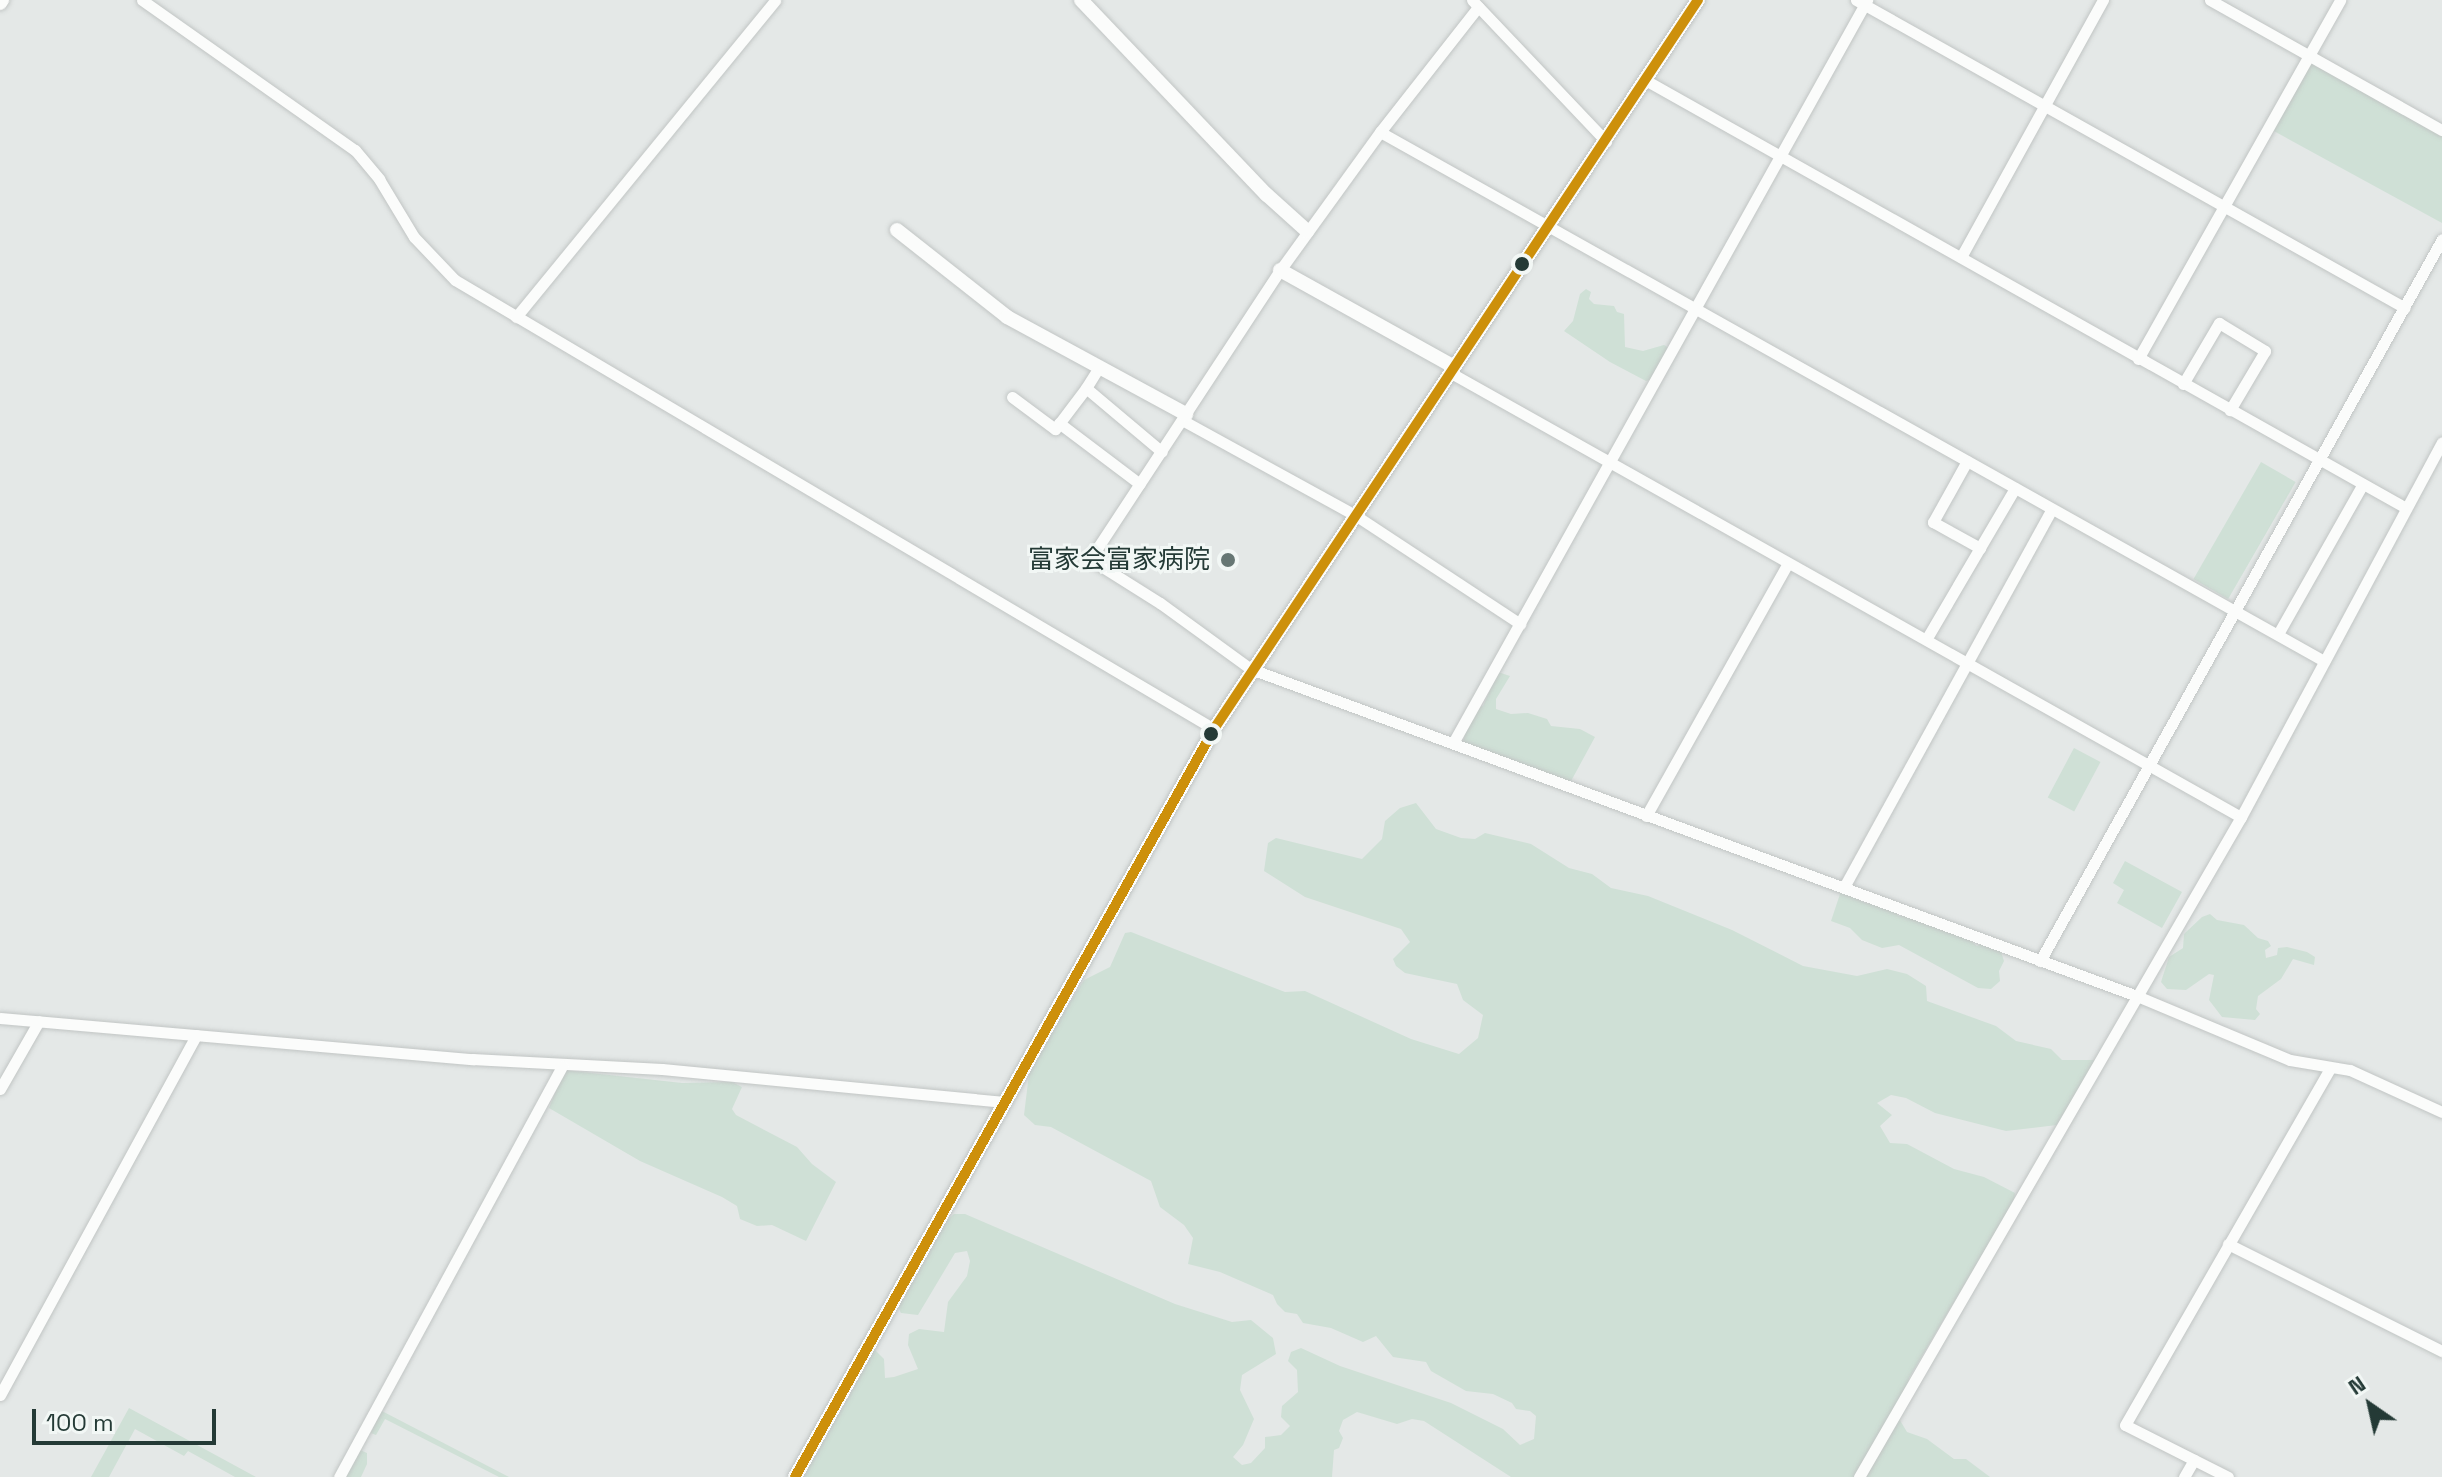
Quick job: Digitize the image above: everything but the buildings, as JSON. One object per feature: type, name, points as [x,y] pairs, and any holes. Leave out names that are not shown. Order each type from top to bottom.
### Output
[{"type":"main road","points":[[1081,0],[1267,195],[1307,231]]},
{"type":"main road","points":[[795,1477],[1214,729],[1698,0]]},
{"type":"main road","points":[[897,230],[1007,317],[1054,340],[1098,369],[1184,417]]},
{"type":"main road","points":[[1280,270],[1453,370]]},
{"type":"street","points":[[142,0],[346,142],[368,165],[414,237],[455,280],[1214,729]]},
{"type":"street","points":[[516,317],[775,0]]},
{"type":"street","points":[[1961,257],[2103,0]]},
{"type":"street","points":[[2210,0],[2442,130]]},
{"type":"street","points":[[2138,359],[2340,0]]},
{"type":"street","points":[[1453,743],[1862,2],[2405,308]]},
{"type":"street","points":[[1606,141],[1475,3],[1307,231],[1090,559],[1160,603],[1251,669],[2137,996],[2290,1060],[2350,1070],[2442,1112]]},
{"type":"street","points":[[1647,81],[2406,508]]},
{"type":"street","points":[[1380,132],[2324,661]]},
{"type":"street","points":[[2040,961],[2442,239]]},
{"type":"street","points":[[2183,384],[2219,323],[2265,351],[2230,410]]},
{"type":"street","points":[[1012,397],[1055,429],[1098,369]]},
{"type":"street","points":[[1453,370],[1610,463],[1969,661],[2241,817]]},
{"type":"street","points":[[1086,388],[1162,452]]},
{"type":"street","points":[[1184,417],[1355,515],[1520,624]]},
{"type":"street","points":[[1059,423],[1140,484]]},
{"type":"street","points":[[1859,1477],[2241,817],[2442,442]]},
{"type":"street","points":[[1967,461],[1933,522],[1980,548]]},
{"type":"street","points":[[2278,634],[2363,484]]},
{"type":"street","points":[[1927,638],[2015,488]]},
{"type":"street","points":[[1844,887],[2052,509]]},
{"type":"street","points":[[1646,816],[1788,563]]},
{"type":"street","points":[[0,1018],[562,1066],[662,1069],[1004,1102]]},
{"type":"street","points":[[0,1089],[39,1021]]},
{"type":"street","points":[[0,1395],[196,1035]]},
{"type":"street","points":[[339,1477],[562,1066]]},
{"type":"street","points":[[2228,1477],[2125,1425],[2330,1068]]},
{"type":"street","points":[[2228,1244],[2442,1351]]},
{"type":"street","points":[[2184,1477],[2194,1460]]},
{"type":"green space","points":[[2312,60],[2442,133],[2442,223],[2272,130]]},
{"type":"green space","points":[[1586,289],[1591,292],[1589,299],[1594,304],[1614,306],[1617,312],[1624,314],[1625,347],[1643,351],[1664,345],[1669,348],[1652,379],[1646,381],[1610,362],[1564,331],[1573,321],[1580,294]]},
{"type":"green space","points":[[2261,462],[2296,482],[2228,599],[2194,579]]},
{"type":"green space","points":[[1498,672],[1510,676],[1496,699],[1496,709],[1511,714],[1528,713],[1547,719],[1551,726],[1580,729],[1595,737],[1570,783],[1463,749],[1465,728],[1476,708],[1483,706]]},
{"type":"green space","points":[[2074,748],[2100,762],[2074,812],[2048,797]]},
{"type":"green space","points":[[1416,803],[1436,829],[1461,838],[1475,839],[1485,833],[1531,844],[1569,868],[1592,874],[1611,888],[1648,896],[1732,930],[1803,966],[1857,976],[1887,969],[1907,974],[1926,986],[1927,1001],[1996,1026],[2016,1041],[2051,1049],[2062,1060],[2096,1060],[2057,1125],[2006,1131],[1935,1113],[1906,1098],[1891,1095],[1877,1103],[1892,1115],[1880,1126],[1890,1143],[1907,1144],[1954,1169],[1984,1177],[2015,1193],[2014,1201],[1909,1378],[1904,1410],[1898,1417],[1907,1432],[1927,1439],[1954,1459],[1966,1459],[1990,1477],[1511,1477],[1424,1421],[1412,1419],[1397,1424],[1357,1412],[1343,1420],[1339,1431],[1343,1438],[1339,1448],[1334,1450],[1332,1477],[801,1477],[808,1461],[819,1451],[828,1426],[842,1409],[874,1349],[884,1359],[885,1378],[894,1377],[918,1369],[908,1345],[909,1334],[919,1329],[944,1332],[948,1302],[967,1276],[970,1261],[967,1251],[955,1253],[918,1315],[901,1313],[898,1307],[922,1259],[944,1223],[954,1214],[965,1214],[1175,1304],[1232,1322],[1251,1320],[1273,1338],[1276,1354],[1242,1375],[1240,1390],[1254,1419],[1243,1445],[1233,1457],[1242,1465],[1251,1463],[1265,1448],[1265,1437],[1281,1435],[1290,1426],[1281,1417],[1282,1406],[1298,1392],[1297,1370],[1288,1361],[1291,1352],[1301,1348],[1340,1366],[1451,1403],[1503,1429],[1520,1445],[1534,1439],[1536,1416],[1530,1411],[1516,1409],[1512,1403],[1493,1394],[1466,1391],[1431,1371],[1426,1362],[1393,1357],[1376,1336],[1363,1342],[1331,1328],[1303,1323],[1297,1314],[1285,1312],[1273,1295],[1220,1272],[1188,1264],[1193,1238],[1184,1225],[1160,1207],[1151,1181],[1051,1127],[1035,1125],[1024,1115],[1029,1074],[1057,1023],[1084,980],[1110,967],[1125,933],[1131,932],[1285,992],[1305,991],[1411,1039],[1459,1054],[1478,1038],[1483,1015],[1463,1000],[1457,984],[1405,973],[1396,966],[1393,959],[1410,942],[1401,929],[1305,897],[1264,871],[1268,843],[1276,838],[1362,859],[1382,839],[1385,821],[1400,808]]},
{"type":"green space","points":[[2125,861],[2182,892],[2162,928],[2117,903],[2124,890],[2113,883]]},
{"type":"green space","points":[[1841,891],[1865,903],[1893,908],[1898,916],[1913,916],[1964,936],[1977,946],[1983,943],[2000,949],[2004,961],[1999,971],[2000,981],[1991,989],[1978,988],[1899,945],[1882,948],[1862,940],[1850,928],[1831,921]]},
{"type":"green space","points":[[2210,914],[2217,920],[2244,925],[2258,938],[2268,941],[2271,946],[2265,950],[2266,958],[2277,955],[2278,948],[2287,947],[2315,957],[2314,965],[2293,959],[2281,979],[2258,996],[2256,1009],[2260,1014],[2255,1020],[2222,1017],[2209,1000],[2214,975],[2209,974],[2186,990],[2167,989],[2161,982],[2169,957],[2183,948],[2184,934],[2202,917]]},
{"type":"green space","points":[[564,1070],[682,1083],[732,1082],[742,1087],[732,1109],[736,1115],[797,1147],[812,1164],[836,1182],[806,1241],[772,1225],[757,1226],[740,1219],[737,1206],[722,1197],[640,1161],[549,1108]]},
{"type":"green space","points":[[129,1408],[256,1477],[235,1477],[188,1451],[184,1456],[135,1429],[109,1477],[91,1477]]},
{"type":"green space","points":[[380,1410],[509,1477],[499,1477],[385,1419],[376,1435],[371,1433]]},
{"type":"green space","points":[[358,1449],[367,1453],[367,1464],[361,1477],[344,1477]]},
{"type":"transit line","points":[[795,1477],[1214,729],[1698,0]]},
{"type":"place","name":"富家会富家病院","points":[[1228,560]]}]
